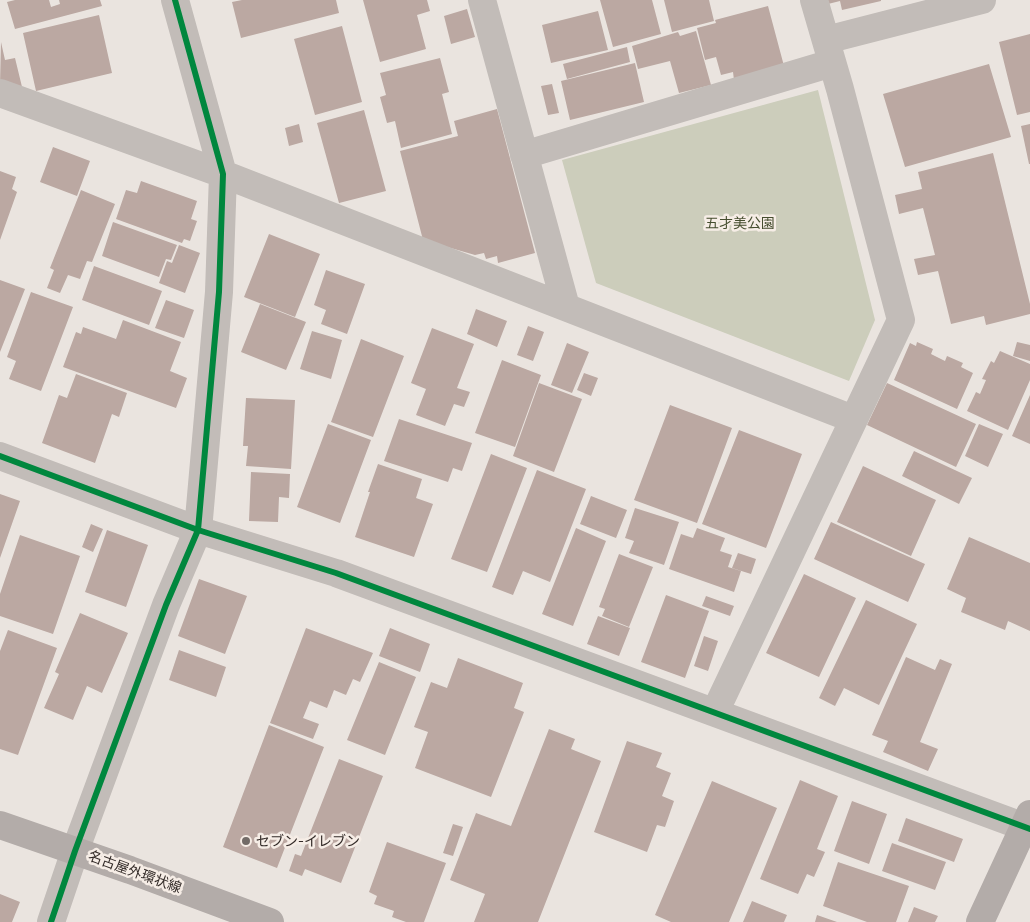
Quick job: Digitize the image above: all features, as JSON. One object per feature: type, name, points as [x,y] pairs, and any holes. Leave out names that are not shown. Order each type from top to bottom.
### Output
[{"type":"main road","points":[[980,922],[1028,823]]},
{"type":"main road","name":"名古屋外環状線","points":[[0,824],[270,922]]},
{"type":"street","points":[[51,922],[75,851],[166,605],[198,530],[219,292],[224,174],[175,0]]},
{"type":"street","points":[[482,0],[566,308]]},
{"type":"street","points":[[715,712],[900,320],[814,0]]},
{"type":"street","points":[[524,154],[982,0]]},
{"type":"street","points":[[0,93],[224,174],[853,419]]},
{"type":"street","points":[[0,456],[198,530],[336,573],[715,712],[1028,823]]},
{"type":"green space","name":"五才美公園","points":[[818,90],[875,320],[849,381],[596,283],[562,160]]},
{"type":"building","points":[[15,0],[49,0],[51,7],[60,4],[59,0],[100,0],[102,6],[15,29],[7,2]]},
{"type":"building","points":[[242,0],[336,0],[339,13],[241,38],[232,2]]},
{"type":"building","points":[[363,0],[427,0],[430,11],[417,15],[426,49],[380,62]]},
{"type":"building","points":[[600,0],[652,0],[661,34],[613,47]]},
{"type":"building","points":[[664,0],[709,0],[714,21],[672,32]]},
{"type":"building","points":[[823,0],[881,1],[842,10],[840,1],[824,5]]},
{"type":"building","points":[[768,6],[784,66],[734,80],[733,72],[721,75],[716,57],[705,60],[697,28],[716,23],[715,20]]},
{"type":"building","points":[[467,9],[475,37],[451,44],[444,16]]},
{"type":"building","points":[[598,11],[608,50],[551,63],[542,25]]},
{"type":"building","points":[[99,15],[112,73],[36,91],[23,33]]},
{"type":"building","points":[[342,26],[362,102],[315,115],[294,39]]},
{"type":"building","points":[[696,31],[711,85],[679,93],[670,61],[638,69],[632,46],[678,32],[680,36]]},
{"type":"building","points":[[1030,34],[1030,112],[1017,115],[999,42]]},
{"type":"building","points":[[1,42],[5,60],[15,58],[23,91],[0,85]]},
{"type":"building","points":[[627,47],[630,62],[567,79],[563,64]]},
{"type":"building","points":[[440,58],[449,92],[442,94],[452,134],[401,148],[395,121],[387,123],[380,97],[386,95],[380,73]]},
{"type":"building","points":[[635,63],[644,102],[570,120],[561,81]]},
{"type":"building","points":[[989,64],[1011,137],[905,167],[883,94]]},
{"type":"building","points":[[552,84],[559,113],[548,115],[541,86]]},
{"type":"building","points":[[497,109],[535,253],[498,263],[497,256],[486,259],[484,253],[475,255],[423,240],[400,151],[458,136],[454,121]]},
{"type":"building","points":[[364,110],[386,191],[339,203],[317,123]]},
{"type":"building","points":[[299,124],[303,142],[289,146],[285,128]]},
{"type":"building","points":[[1030,124],[1030,164],[1029,164],[1021,126]]},
{"type":"building","points":[[53,147],[90,161],[77,196],[40,182]]},
{"type":"building","points":[[993,153],[1030,304],[1030,314],[986,325],[984,316],[951,324],[938,271],[918,275],[914,259],[935,255],[923,208],[899,214],[895,195],[922,189],[918,172]]},
{"type":"building","points":[[0,171],[16,177],[12,189],[17,192],[0,240]]},
{"type":"building","points":[[141,181],[197,201],[191,219],[197,221],[190,241],[184,239],[182,243],[116,219],[126,190],[137,193]]},
{"type":"building","points":[[81,190],[115,204],[92,262],[87,261],[80,279],[68,275],[60,293],[47,288],[54,270],[50,268]]},
{"type":"building","points":[[113,222],[177,245],[171,260],[166,259],[159,277],[102,256]]},
{"type":"building","points":[[269,234],[320,254],[295,317],[244,297]]},
{"type":"building","points":[[179,245],[200,253],[185,293],[159,283],[167,261],[172,263]]},
{"type":"building","points":[[94,266],[162,291],[149,325],[82,300]]},
{"type":"building","points":[[326,270],[365,284],[347,334],[321,324],[326,310],[314,305]]},
{"type":"building","points":[[0,280],[25,289],[0,352]]},
{"type":"building","points":[[31,292],[73,307],[41,391],[9,379],[16,361],[7,357]]},
{"type":"building","points":[[166,300],[194,310],[184,338],[155,328]]},
{"type":"building","points":[[260,304],[306,322],[286,370],[241,352]]},
{"type":"building","points":[[476,309],[507,321],[497,347],[467,334]]},
{"type":"building","points":[[123,320],[181,342],[170,371],[187,378],[176,408],[63,367],[76,332],[81,334],[83,327],[116,339]]},
{"type":"building","points":[[528,326],[544,332],[533,361],[517,355]]},
{"type":"building","points":[[432,328],[474,344],[457,388],[470,392],[464,407],[454,404],[445,426],[416,415],[426,389],[411,383]]},
{"type":"building","points":[[312,331],[342,340],[331,379],[300,369]]},
{"type":"building","points":[[361,339],[404,356],[373,437],[331,422]]},
{"type":"building","points":[[917,342],[933,349],[931,354],[945,361],[947,356],[963,363],[961,367],[973,373],[957,409],[894,380],[910,343],[916,346]]},
{"type":"building","points":[[1017,342],[1030,345],[1030,361],[1013,356]]},
{"type":"building","points":[[567,343],[589,352],[572,393],[551,385]]},
{"type":"building","points":[[1000,351],[1030,364],[1030,380],[1008,430],[967,411],[976,392],[980,394],[986,380],[982,379],[991,361],[994,363]]},
{"type":"building","points":[[502,360],[541,375],[515,447],[475,433]]},
{"type":"building","points":[[584,373],[598,378],[591,396],[577,390]]},
{"type":"building","points":[[76,374],[127,393],[119,417],[112,414],[95,463],[42,443],[59,395],[67,398]]},
{"type":"building","points":[[539,383],[582,399],[554,472],[513,456]]},
{"type":"building","points":[[887,383],[976,424],[956,467],[867,425]]},
{"type":"building","points":[[1030,395],[1030,444],[1012,436]]},
{"type":"building","points":[[246,398],[295,400],[291,469],[246,466],[248,446],[243,446]]},
{"type":"building","points":[[670,405],[732,428],[697,523],[634,500]]},
{"type":"building","points":[[399,419],[472,443],[462,471],[453,468],[448,482],[384,461]]},
{"type":"building","points":[[328,424],[371,440],[340,523],[297,507]]},
{"type":"building","points":[[979,424],[1003,434],[988,467],[965,456]]},
{"type":"building","points":[[739,430],[802,454],[766,548],[702,524]]},
{"type":"building","points":[[914,451],[972,478],[959,504],[902,476]]},
{"type":"building","points":[[491,454],[527,468],[487,572],[451,559]]},
{"type":"building","points":[[378,464],[422,479],[416,498],[433,504],[414,557],[355,537]]},
{"type":"building","points":[[863,466],[936,500],[911,556],[837,522]]},
{"type":"building","points":[[537,470],[586,489],[550,582],[523,571],[513,595],[492,587]]},
{"type":"building","points":[[251,472],[290,474],[289,498],[279,497],[278,522],[249,521]]},
{"type":"building","points":[[0,494],[20,501],[0,558]]},
{"type":"building","points":[[591,496],[627,510],[616,538],[580,524]]},
{"type":"building","points":[[635,508],[679,522],[664,565],[629,553],[634,541],[625,538]]},
{"type":"building","points":[[831,522],[925,564],[908,602],[814,559]]},
{"type":"building","points":[[91,524],[103,529],[93,552],[82,547]]},
{"type":"building","points":[[576,528],[606,541],[573,626],[542,614]]},
{"type":"building","points":[[697,528],[725,538],[720,551],[732,555],[728,567],[741,571],[734,592],[669,569],[681,534],[693,538]]},
{"type":"building","points":[[107,530],[148,545],[126,607],[85,592]]},
{"type":"building","points":[[20,535],[80,556],[53,634],[0,616],[0,594]]},
{"type":"building","points":[[969,537],[1030,563],[1030,631],[1008,621],[1005,630],[961,612],[966,598],[947,589]]},
{"type":"building","points":[[738,553],[756,559],[751,574],[732,568]]},
{"type":"building","points":[[619,554],[653,567],[629,627],[602,616],[605,609],[599,607]]},
{"type":"building","points":[[804,574],[856,598],[819,677],[766,653]]},
{"type":"building","points":[[199,579],[247,596],[225,654],[178,636]]},
{"type":"building","points":[[666,595],[709,611],[685,678],[641,662]]},
{"type":"building","points":[[706,596],[734,606],[730,616],[702,606]]},
{"type":"building","points":[[866,600],[917,624],[879,705],[844,688],[835,706],[819,698]]},
{"type":"building","points":[[80,613],[128,633],[102,693],[87,686],[73,720],[44,708],[59,674],[55,672]]},
{"type":"building","points":[[598,616],[630,628],[619,656],[587,644]]},
{"type":"building","points":[[306,628],[373,653],[360,682],[353,679],[346,695],[334,690],[327,708],[310,701],[303,718],[319,724],[313,739],[270,723]]},
{"type":"building","points":[[390,628],[430,644],[420,672],[379,656]]},
{"type":"building","points":[[8,630],[57,648],[18,755],[0,749],[0,651]]},
{"type":"building","points":[[704,636],[718,641],[708,671],[694,666]]},
{"type":"building","points":[[179,650],[226,667],[216,697],[169,680]]},
{"type":"building","points":[[906,657],[935,670],[940,659],[952,664],[920,742],[938,749],[928,771],[883,752],[888,741],[872,735]]},
{"type":"building","points":[[458,658],[523,683],[514,708],[524,712],[491,797],[415,768],[428,732],[414,727],[431,682],[447,688]]},
{"type":"building","points":[[379,662],[416,677],[385,755],[347,740]]},
{"type":"building","points":[[269,725],[324,747],[277,868],[223,847]]},
{"type":"building","points":[[549,729],[575,739],[571,749],[601,761],[538,922],[474,922],[485,894],[450,880],[476,813],[511,826]]},
{"type":"building","points":[[627,741],[662,753],[656,767],[671,773],[662,796],[674,801],[665,827],[657,825],[647,852],[594,832]]},
{"type":"building","points":[[339,759],[383,776],[341,883],[305,869],[302,876],[289,871],[295,854],[301,856]]},
{"type":"building","points":[[800,780],[838,796],[817,849],[825,852],[814,877],[807,874],[798,894],[760,879]]},
{"type":"building","points":[[712,781],[777,808],[729,922],[671,922],[655,915]]},
{"type":"building","points":[[852,801],[887,814],[869,864],[834,851]]},
{"type":"building","points":[[906,818],[963,839],[954,862],[898,841]]},
{"type":"building","points":[[453,824],[463,827],[453,856],[443,853]]},
{"type":"building","points":[[387,842],[446,863],[424,922],[406,922],[392,917],[394,911],[374,904],[377,896],[369,892]]},
{"type":"building","points":[[892,843],[946,862],[935,890],[882,871]]},
{"type":"building","points":[[838,862],[909,886],[896,922],[867,922],[823,906]]},
{"type":"building","points":[[0,894],[20,902],[12,922],[0,922]]},
{"type":"building","points":[[752,901],[787,915],[784,922],[743,922]]},
{"type":"building","points":[[914,907],[938,916],[935,922],[908,922]]},
{"type":"building","points":[[817,915],[837,922],[815,922]]},
{"type":"cycle path","points":[[51,922],[75,851],[166,605],[198,530],[219,292],[223,174],[175,0]]},
{"type":"cycle path","points":[[0,456],[198,530],[336,573],[1030,829]]},
{"type":"place","name":"セブン-イレブン","points":[[246,841]]}]
